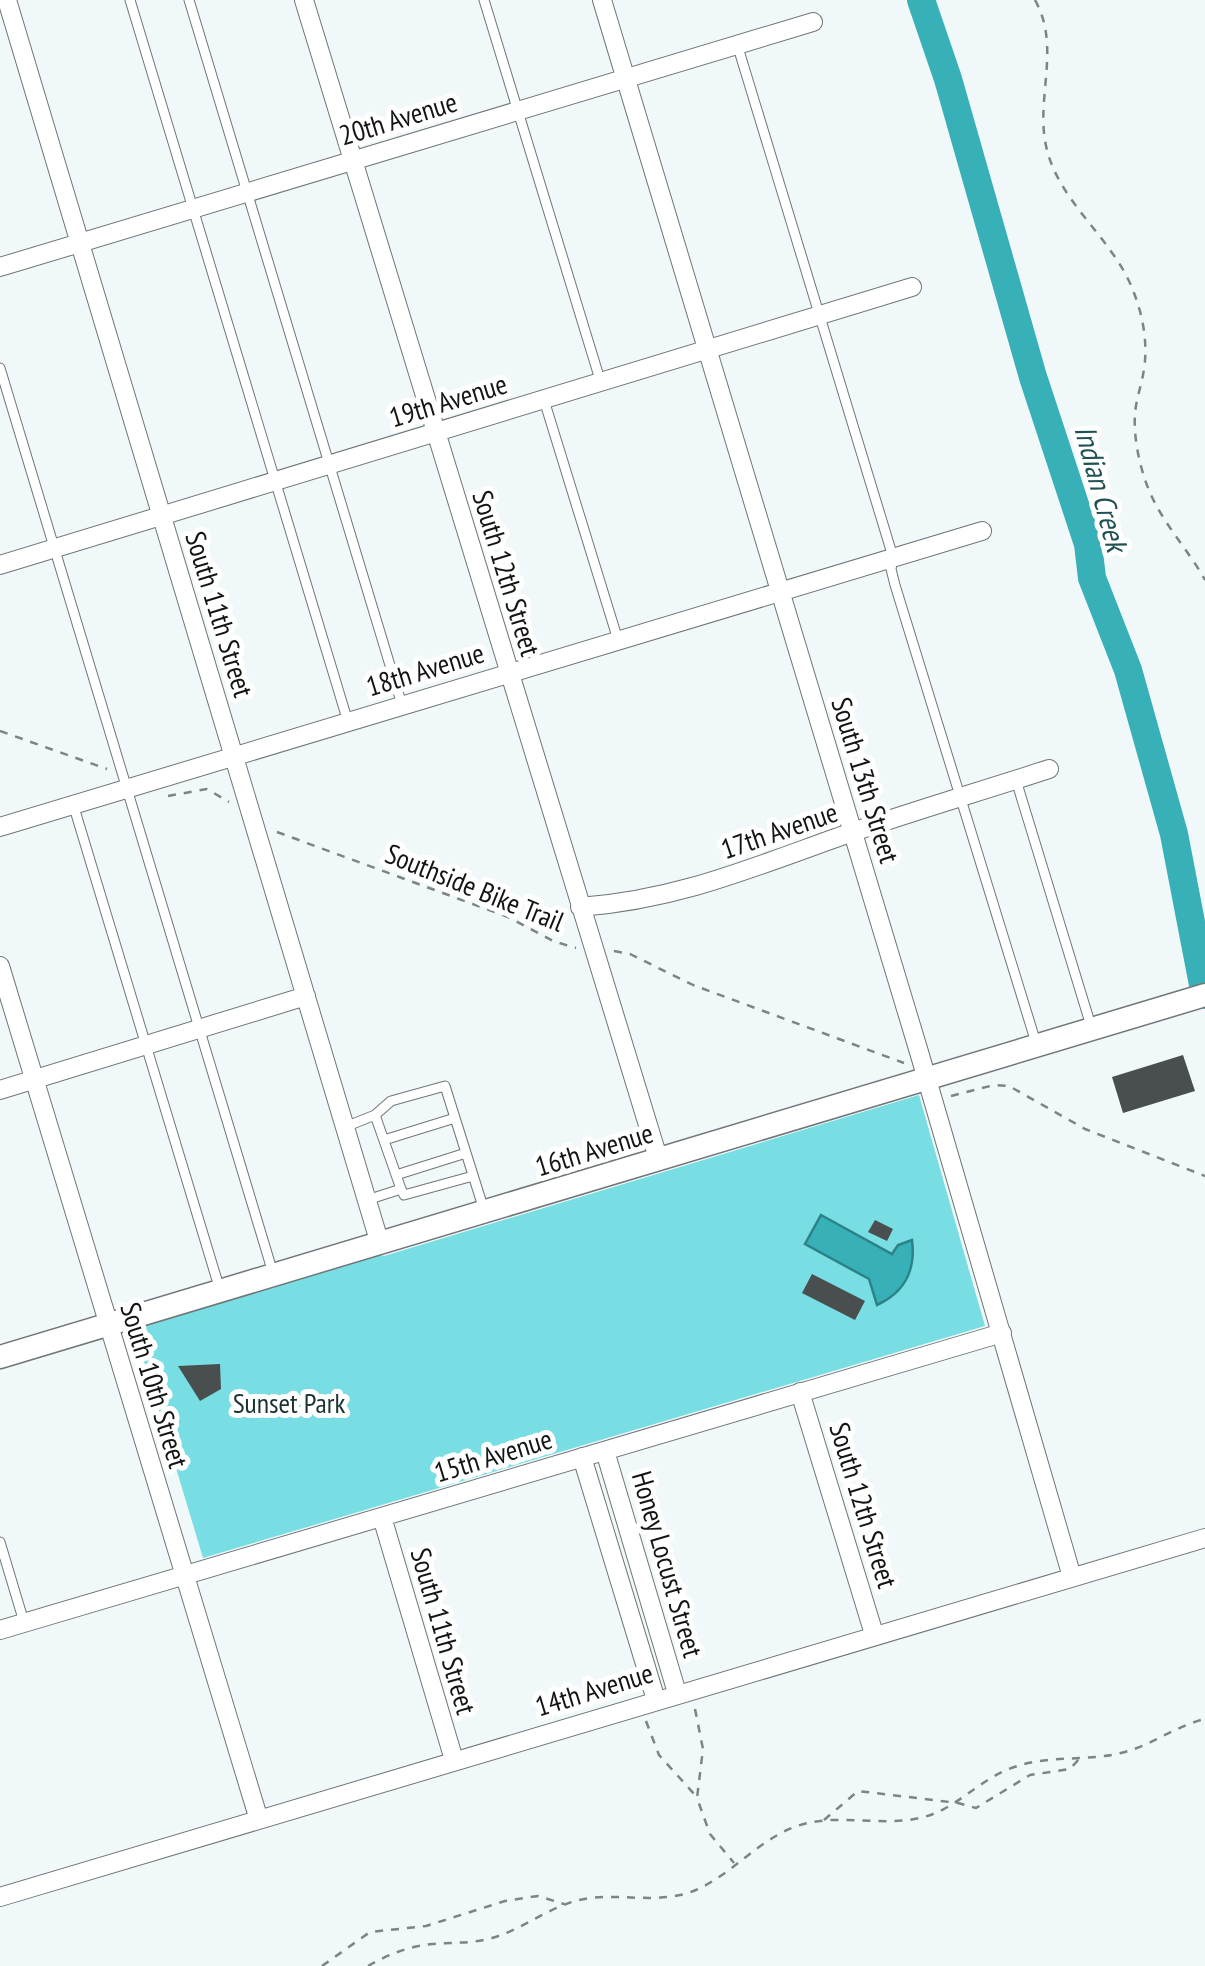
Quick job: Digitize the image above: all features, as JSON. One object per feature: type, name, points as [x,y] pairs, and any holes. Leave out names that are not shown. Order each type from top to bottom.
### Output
[{"type":"street","name":"South 11th Street","points":[[7,0],[380,1244]]},
{"type":"street","name":"South 12th Street","points":[[304,0],[658,1161]]},
{"type":"street","name":"South 13th Street","points":[[602,0],[1072,1577]]},
{"type":"street","name":"20th Avenue","points":[[0,267],[812,22]]},
{"type":"street","name":"19th Avenue","points":[[0,564],[912,287]]},
{"type":"street","name":"18th Avenue","points":[[0,827],[982,531]]},
{"type":"street","name":"17th Avenue","points":[[580,907],[660,898],[1049,770]]},
{"type":"street","name":"South 10th Street","points":[[0,966],[259,1820]]},
{"type":"street","name":"16th Avenue","points":[[0,1356],[1205,995]]},
{"type":"street","points":[[0,1090],[306,996]]},
{"type":"street","name":"15th Avenue","points":[[0,1630],[1002,1333]]},
{"type":"street","name":"South 12th Street","points":[[800,1392],[874,1634]]},
{"type":"street","name":"Honey Locust Street","points":[[606,1450],[685,1691]]},
{"type":"street","name":"Honey Locust Street","points":[[582,1458],[648,1702]]},
{"type":"street","name":"South 11th Street","points":[[382,1518],[454,1760]]},
{"type":"street","name":"14th Avenue","points":[[0,1897],[1205,1538]]},
{"type":"lane","points":[[130,0],[348,722]]},
{"type":"lane","points":[[188,0],[402,705]]},
{"type":"lane","points":[[484,0],[601,382]]},
{"type":"lane","points":[[737,44],[893,558],[891,569],[1037,1046]]},
{"type":"lane","points":[[0,368],[274,1276]]},
{"type":"lane","points":[[544,400],[618,640]]},
{"type":"lane","points":[[1016,780],[1092,1030]]},
{"type":"lane","points":[[74,804],[221,1291]]},
{"type":"lane","points":[[345,1127],[376,1115],[391,1102],[445,1086],[485,1212]]},
{"type":"lane","points":[[376,1115],[402,1192]]},
{"type":"lane","points":[[384,1140],[455,1118]]},
{"type":"lane","points":[[396,1176],[466,1153]]},
{"type":"lane","points":[[367,1200],[474,1176]]},
{"type":"lane","points":[[0,1542],[24,1622]]},
{"type":"path","points":[[1034,0],[1047,31],[1043,135],[1049,158],[1061,183],[1119,263],[1133,290],[1144,340],[1145,366],[1135,413],[1143,468],[1155,503],[1205,580]]},
{"type":"path","name":"Southside Bike Trail","points":[[255,824],[508,917],[564,945],[630,954],[681,980],[906,1064]]},
{"type":"path","points":[[957,1094],[994,1085],[1021,1091],[1085,1129],[1205,1176]]},
{"type":"path","points":[[685,1691],[703,1740],[697,1798]]},
{"type":"path","points":[[648,1702],[659,1755],[697,1798],[710,1834],[735,1864]]},
{"type":"path","points":[[368,1966],[418,1946],[491,1938],[565,1904],[594,1898],[671,1897],[704,1886],[771,1837],[799,1825],[823,1821],[902,1822],[930,1815],[958,1803],[1012,1768],[1041,1760],[1124,1753],[1179,1726],[1205,1719]]},
{"type":"path","points":[[823,1821],[858,1792],[976,1808],[1030,1775],[1070,1768],[1081,1757]]},
{"type":"path","points":[[322,1966],[370,1932],[426,1926],[505,1901],[538,1896],[565,1904]]},
{"type":"green space","name":"Sunset Park","points":[[919,1095],[985,1326],[203,1558],[131,1318],[364,1249],[384,1256]]},
{"type":"shaded area","points":[[821,1215],[892,1254],[898,1245],[912,1240],[910,1271],[895,1294],[877,1305],[869,1279],[805,1244]]},
{"type":"building","points":[[1183,1055],[1195,1091],[1123,1113],[1112,1077]]},
{"type":"building","points":[[875,1220],[893,1229],[887,1241],[868,1232]]},
{"type":"building","points":[[812,1274],[865,1301],[855,1320],[802,1293]]},
{"type":"building","points":[[220,1364],[221,1389],[200,1401],[178,1366]]},
{"type":"waterway","name":"Indian Creek","points":[[921,0],[948,79],[1033,377],[1088,544],[1092,578],[1128,670],[1174,834],[1205,995]]}]
